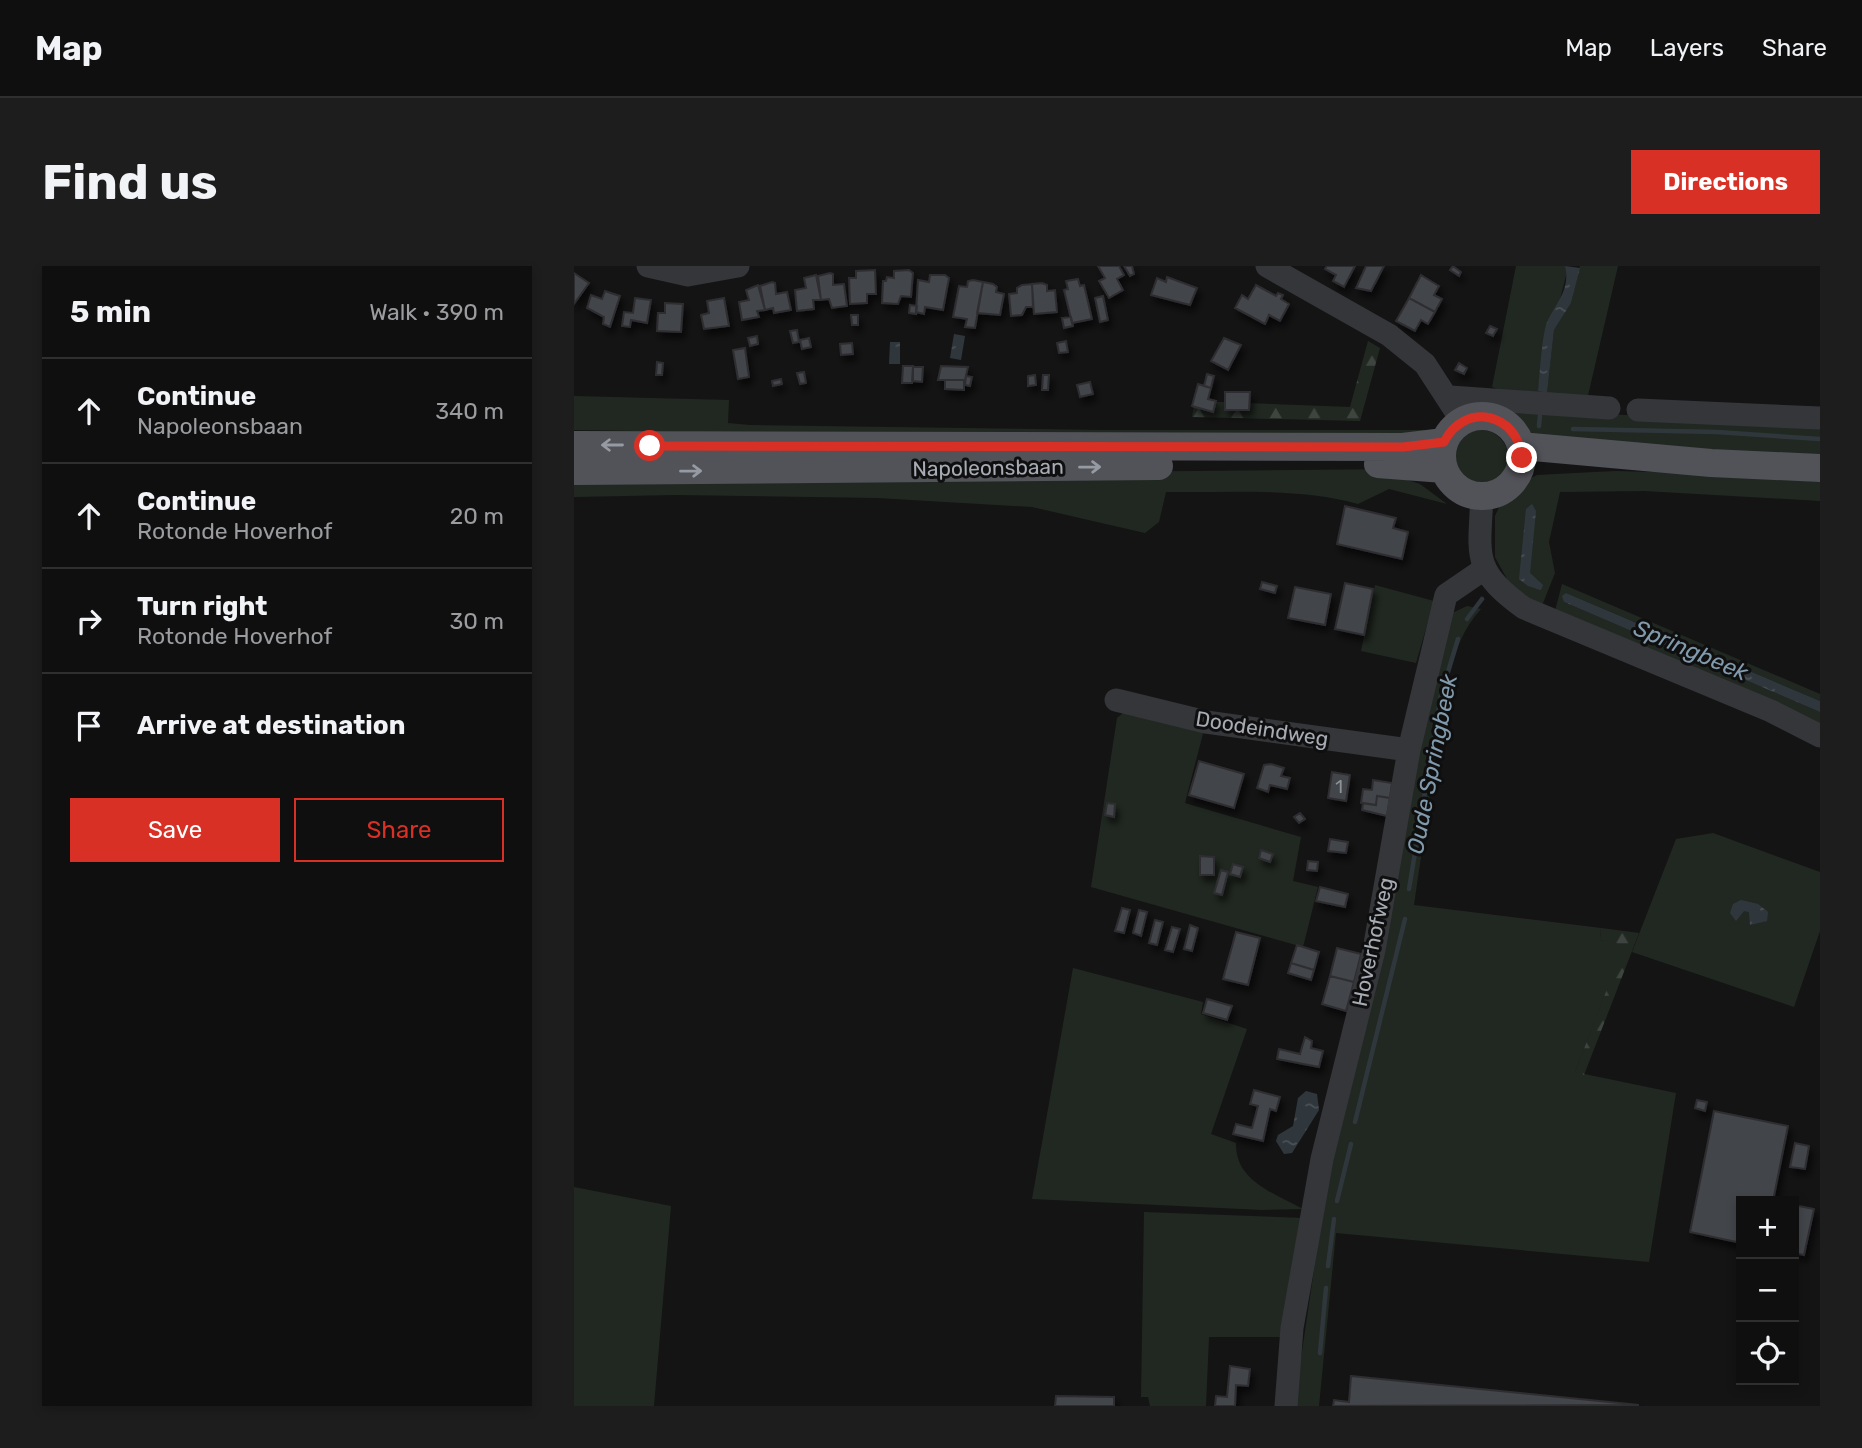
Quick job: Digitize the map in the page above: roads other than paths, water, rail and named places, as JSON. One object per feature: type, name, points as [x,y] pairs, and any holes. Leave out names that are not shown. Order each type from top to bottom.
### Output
[{"type":"main road","points":[[1456,409],[1474,416],[1498,419],[1516,435],[1520,457],[1505,489],[1482,496],[1458,489],[1444,456],[1456,409]]},
{"type":"main road","name":"Napoleonsbaan","points":[[574,445],[1403,447],[1444,456]]},
{"type":"main road","name":"Napoleonsbaan","points":[[574,471],[1388,464],[1444,456]]},
{"type":"main road","points":[[1520,457],[1820,468]]},
{"type":"street","points":[[648,266],[688,275],[738,266]]},
{"type":"street","points":[[1267,266],[1389,335],[1425,364],[1456,409],[1609,408]]},
{"type":"street","points":[[1638,410],[1820,418]]},
{"type":"street","points":[[1482,496],[1479,544],[1484,569],[1494,586],[1524,608],[1770,711],[1820,736]]},
{"type":"street","name":"Hoverhofweg","points":[[1286,1406],[1292,1328],[1318,1181],[1374,950],[1409,750],[1446,595],[1484,569]]},
{"type":"street","name":"Doodeindweg","points":[[1116,700],[1206,722],[1409,750]]},
{"type":"water","points":[[1565,266],[1580,268],[1571,303],[1554,330],[1547,393],[1538,391],[1542,344],[1547,322],[1563,293]]},
{"type":"water","points":[[954,334],[965,336],[961,360],[950,358]]},
{"type":"water","points":[[890,342],[900,342],[900,364],[889,364]]},
{"type":"water","points":[[1532,504],[1536,511],[1530,573],[1543,585],[1541,590],[1528,586],[1519,579],[1526,509]]},
{"type":"water","points":[[1566,593],[1820,701],[1820,712],[1564,602],[1562,596]]},
{"type":"water","points":[[1741,900],[1758,904],[1768,912],[1767,921],[1750,925],[1749,912],[1744,911],[1736,921],[1730,913],[1733,904]]},
{"type":"water","points":[[1306,1091],[1317,1094],[1319,1110],[1292,1153],[1284,1154],[1276,1141],[1278,1135],[1293,1126],[1298,1098]]},
{"type":"waterway","name":"Springbeek","points":[[1539,426],[1540,415]]},
{"type":"waterway","points":[[1573,429],[1717,432],[1820,439]]},
{"type":"waterway","name":"Oude Springbeek","points":[[1467,619],[1482,599]]},
{"type":"waterway","name":"Oude Springbeek","points":[[1409,889],[1441,695],[1458,639]]},
{"type":"waterway","name":"Oude Springbeek","points":[[1355,1122],[1405,919]]},
{"type":"waterway","name":"Oude Springbeek","points":[[1337,1201],[1351,1144]]},
{"type":"waterway","name":"Oude Springbeek","points":[[1328,1266],[1334,1219]]},
{"type":"waterway","name":"Oude Springbeek","points":[[1320,1353],[1326,1288]]}]
